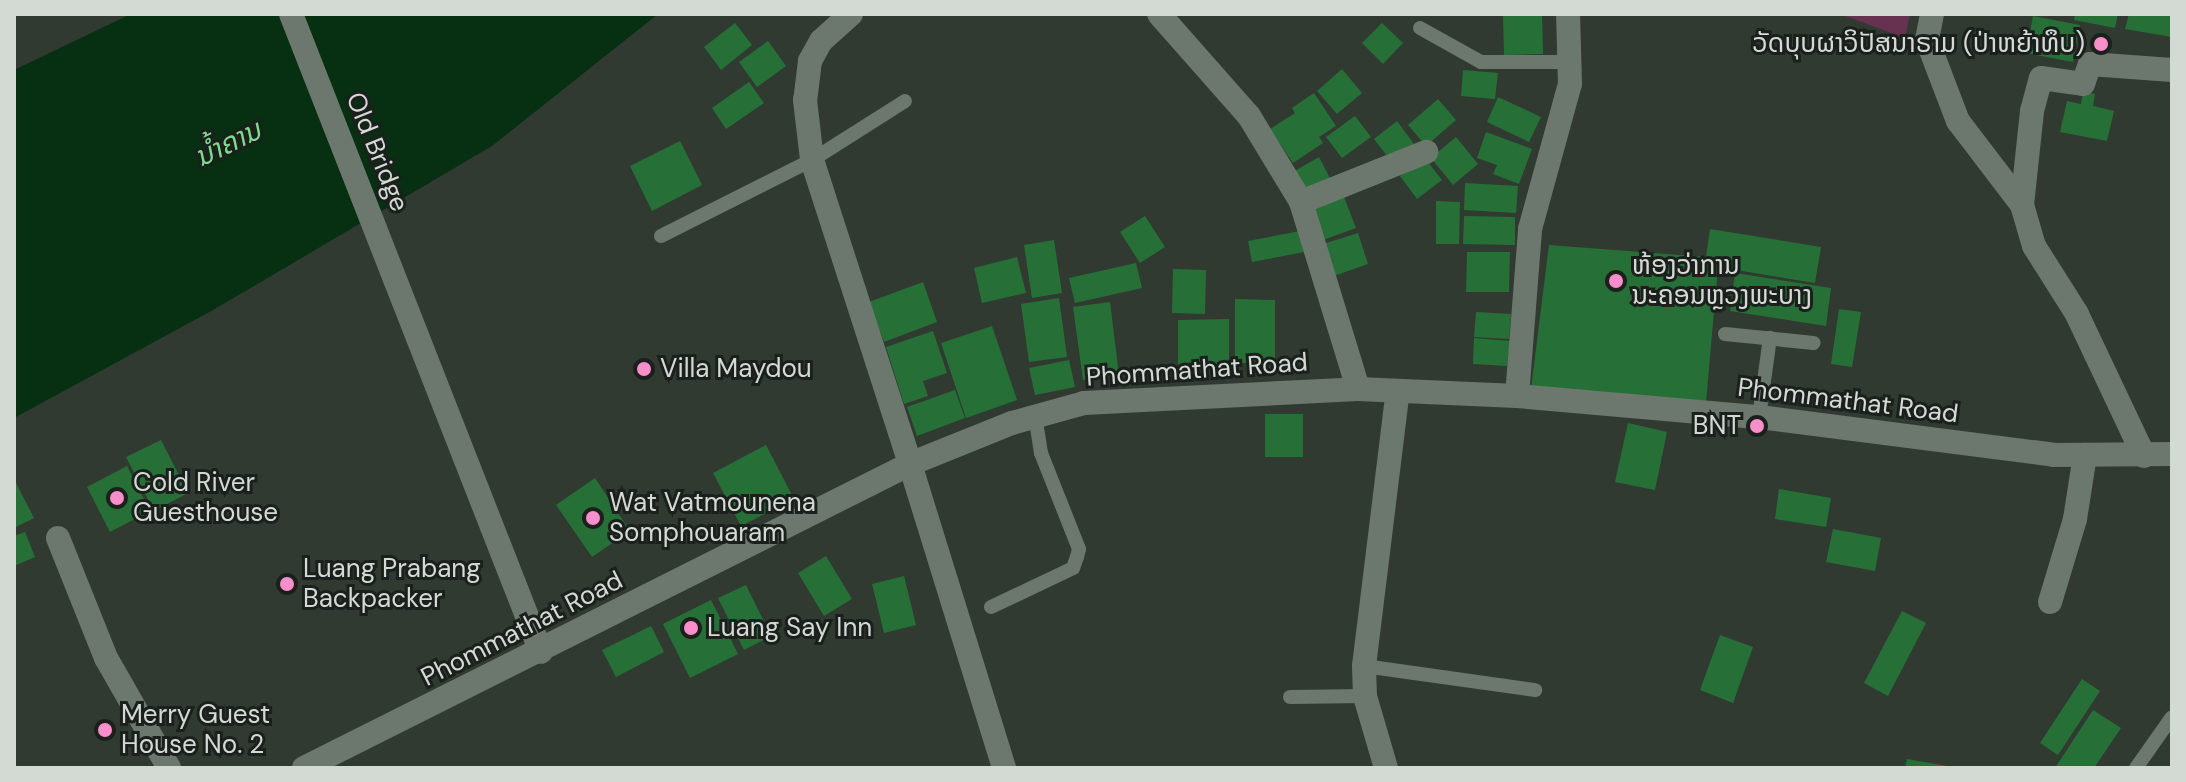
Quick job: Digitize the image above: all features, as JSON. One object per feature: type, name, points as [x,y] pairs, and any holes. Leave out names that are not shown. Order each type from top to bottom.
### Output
[{"type":"street","name":"Old Bridge","points":[[291,14],[410,311],[541,652]]},
{"type":"street","points":[[851,14],[821,41],[810,61],[805,100],[812,160],[1004,768]]},
{"type":"street","points":[[1159,14],[1249,116],[1301,202],[1358,389]]},
{"type":"street","points":[[1517,396],[1530,229],[1567,107],[1568,14]]},
{"type":"street","points":[[1932,14],[1927,40],[1958,121],[2022,205],[2034,246],[2077,314],[2144,456]]},
{"type":"street","points":[[2022,205],[2032,111],[2041,78],[2083,84],[2090,64],[2172,70]]},
{"type":"street","points":[[1301,202],[1426,152]]},
{"type":"street","name":"Phommathat Road","points":[[304,768],[541,652],[910,464],[1035,417],[1084,403],[1358,389],[1517,396],[1759,417],[2054,455],[2172,454]]},
{"type":"street","points":[[1386,768],[1365,696],[1364,666],[1398,391]]},
{"type":"street","points":[[2050,602],[2072,530],[2085,455]]},
{"type":"street","points":[[58,538],[106,658],[169,768]]},
{"type":"lane","points":[[1420,28],[1481,62],[1569,62]]},
{"type":"lane","points":[[661,236],[812,160],[905,101]]},
{"type":"lane","points":[[1725,334],[1814,343]]},
{"type":"lane","points":[[1759,417],[1770,338]]},
{"type":"lane","points":[[991,607],[1073,568],[1079,549],[1041,453],[1035,417]]},
{"type":"lane","points":[[1364,666],[1535,690]]},
{"type":"lane","points":[[1290,697],[1365,696]]},
{"type":"lane","points":[[2136,768],[2172,717]]},
{"type":"shaded area","points":[[1840,14],[1910,14],[1905,38]]},
{"type":"water","name":"ນ້ຳຄານ","points":[[131,14],[658,14],[492,146],[213,310],[14,418],[14,70]]},
{"type":"building","points":[[1503,14],[1542,14],[1543,54],[1504,55]]},
{"type":"building","points":[[2075,14],[2118,14],[2115,28],[2074,20]]},
{"type":"building","points":[[2129,14],[2172,14],[2172,37],[2125,29]]},
{"type":"building","points":[[2033,16],[2080,25],[2073,62],[2026,53]]},
{"type":"building","points":[[735,23],[752,45],[721,70],[704,47]]},
{"type":"building","points":[[1382,23],[1403,43],[1383,64],[1362,43]]},
{"type":"building","points":[[768,41],[786,66],[757,87],[739,62]]},
{"type":"building","points":[[1342,69],[1362,93],[1337,114],[1317,91]]},
{"type":"building","points":[[1463,70],[1498,73],[1495,99],[1461,96]]},
{"type":"building","points":[[749,82],[764,103],[726,129],[712,108]]},
{"type":"building","points":[[2083,92],[2095,94],[2093,106],[2114,111],[2107,141],[2060,132],[2067,101],[2081,104]]},
{"type":"building","points":[[1314,93],[1336,126],[1319,137],[1323,143],[1293,163],[1270,129],[1295,113],[1292,108]]},
{"type":"building","points":[[1498,97],[1541,117],[1529,142],[1487,122]]},
{"type":"building","points":[[1438,99],[1456,120],[1426,146],[1408,125]]},
{"type":"building","points":[[1355,116],[1371,137],[1342,158],[1326,137]]},
{"type":"building","points":[[1397,121],[1414,144],[1391,161],[1374,139]]},
{"type":"building","points":[[1486,132],[1532,149],[1519,184],[1493,174],[1497,165],[1477,158]]},
{"type":"building","points":[[1456,137],[1478,164],[1453,185],[1431,158]]},
{"type":"building","points":[[680,141],[702,185],[652,211],[630,166]]},
{"type":"building","points":[[1319,157],[1333,184],[1307,198],[1293,172]]},
{"type":"building","points":[[1424,157],[1442,180],[1417,199],[1400,176]]},
{"type":"building","points":[[1465,183],[1518,186],[1516,213],[1464,210]]},
{"type":"building","points":[[1344,197],[1356,228],[1323,240],[1311,209]]},
{"type":"building","points":[[1436,201],[1460,202],[1459,244],[1436,244]]},
{"type":"building","points":[[1145,216],[1165,247],[1140,263],[1120,232]]},
{"type":"building","points":[[1464,216],[1515,217],[1515,245],[1463,244]]},
{"type":"building","points":[[1710,229],[1821,247],[1815,283],[1718,267],[1705,413],[1530,397],[1549,245],[1706,257]]},
{"type":"building","points":[[1300,231],[1304,252],[1252,262],[1248,241]]},
{"type":"building","points":[[1358,233],[1368,264],[1334,276],[1323,244]]},
{"type":"building","points":[[1054,240],[1062,293],[1032,298],[1024,245]]},
{"type":"building","points":[[1467,252],[1510,252],[1509,292],[1466,292]]},
{"type":"building","points":[[1017,257],[1026,293],[982,303],[974,268]]},
{"type":"building","points":[[1136,263],[1142,288],[1075,303],[1069,278]]},
{"type":"building","points":[[1173,269],[1206,270],[1205,314],[1172,313]]},
{"type":"building","points":[[1735,273],[1831,288],[1826,326],[1730,311]]},
{"type":"building","points":[[923,282],[937,322],[884,342],[869,302]]},
{"type":"building","points":[[1059,298],[1067,357],[1029,362],[1021,304]]},
{"type":"building","points":[[1235,299],[1275,300],[1275,363],[1235,363]]},
{"type":"building","points":[[1110,302],[1119,375],[1083,380],[1073,307]]},
{"type":"building","points":[[1839,309],[1861,312],[1852,367],[1831,364]]},
{"type":"building","points":[[1476,312],[1511,314],[1509,339],[1474,337]]},
{"type":"building","points":[[1229,319],[1229,364],[1178,365],[1178,320]]},
{"type":"building","points":[[992,326],[1017,400],[966,418],[941,343]]},
{"type":"building","points":[[933,331],[947,373],[923,381],[928,396],[904,404],[886,347]]},
{"type":"building","points":[[1474,338],[1510,341],[1507,366],[1473,364]]},
{"type":"building","points":[[1069,360],[1075,387],[1035,395],[1029,368]]},
{"type":"building","points":[[955,390],[965,418],[917,436],[907,407]]},
{"type":"building","points":[[1265,414],[1303,414],[1303,457],[1265,457]]},
{"type":"building","points":[[1628,423],[1667,432],[1655,490],[1615,482]]},
{"type":"building","points":[[161,440],[188,493],[154,511],[126,457]]},
{"type":"building","points":[[766,445],[794,499],[741,526],[713,473]]},
{"type":"building","points":[[127,466],[150,511],[110,532],[87,487]]},
{"type":"building","name":"Wat Vatmounena Somphouaram","points":[[595,478],[630,531],[592,557],[556,505]]},
{"type":"building","points":[[14,479],[34,518],[14,528]]},
{"type":"building","points":[[1779,489],[1831,498],[1826,527],[1775,519]]},
{"type":"building","points":[[1833,529],[1881,538],[1875,571],[1826,562]]},
{"type":"building","points":[[25,532],[35,557],[14,566],[14,536]]},
{"type":"building","points":[[826,556],[852,599],[824,616],[798,573]]},
{"type":"building","points":[[904,576],[916,625],[884,633],[872,584]]},
{"type":"building","points":[[746,585],[771,636],[744,650],[718,598]]},
{"type":"building","points":[[711,600],[738,654],[690,678],[663,624]]},
{"type":"building","points":[[1902,611],[1926,623],[1888,696],[1864,683]]},
{"type":"building","points":[[651,626],[664,652],[616,677],[602,650]]},
{"type":"building","points":[[1720,635],[1753,647],[1733,703],[1700,690]]},
{"type":"building","points":[[2082,679],[2100,691],[2058,755],[2040,743]]},
{"type":"building","points":[[2093,710],[2121,728],[2094,768],[2055,768]]},
{"type":"building","points":[[1907,759],[1947,766],[1947,768],[1905,768]]},
{"type":"place","name":"ວັດບຸບຜາວິປັສນາຣາມ (ປ່າຫຍ້າທຶບ)","points":[[2101,44]]},
{"type":"place","name":"ຫ້ອງວ່າການ ນະຄອນຫຼວງພະບາງ","points":[[1616,281]]},
{"type":"place","name":"Villa Maydou","points":[[644,369]]},
{"type":"place","name":"BNT","points":[[1757,426]]},
{"type":"place","name":"Cold River Guesthouse","points":[[117,498]]},
{"type":"place","name":"Wat Vatmounena Somphouaram","points":[[593,518]]},
{"type":"place","name":"Luang Prabang Backpacker","points":[[287,584]]},
{"type":"place","name":"Luang Say Inn","points":[[691,628]]},
{"type":"place","name":"Merry Guest House No. 2","points":[[105,730]]}]
